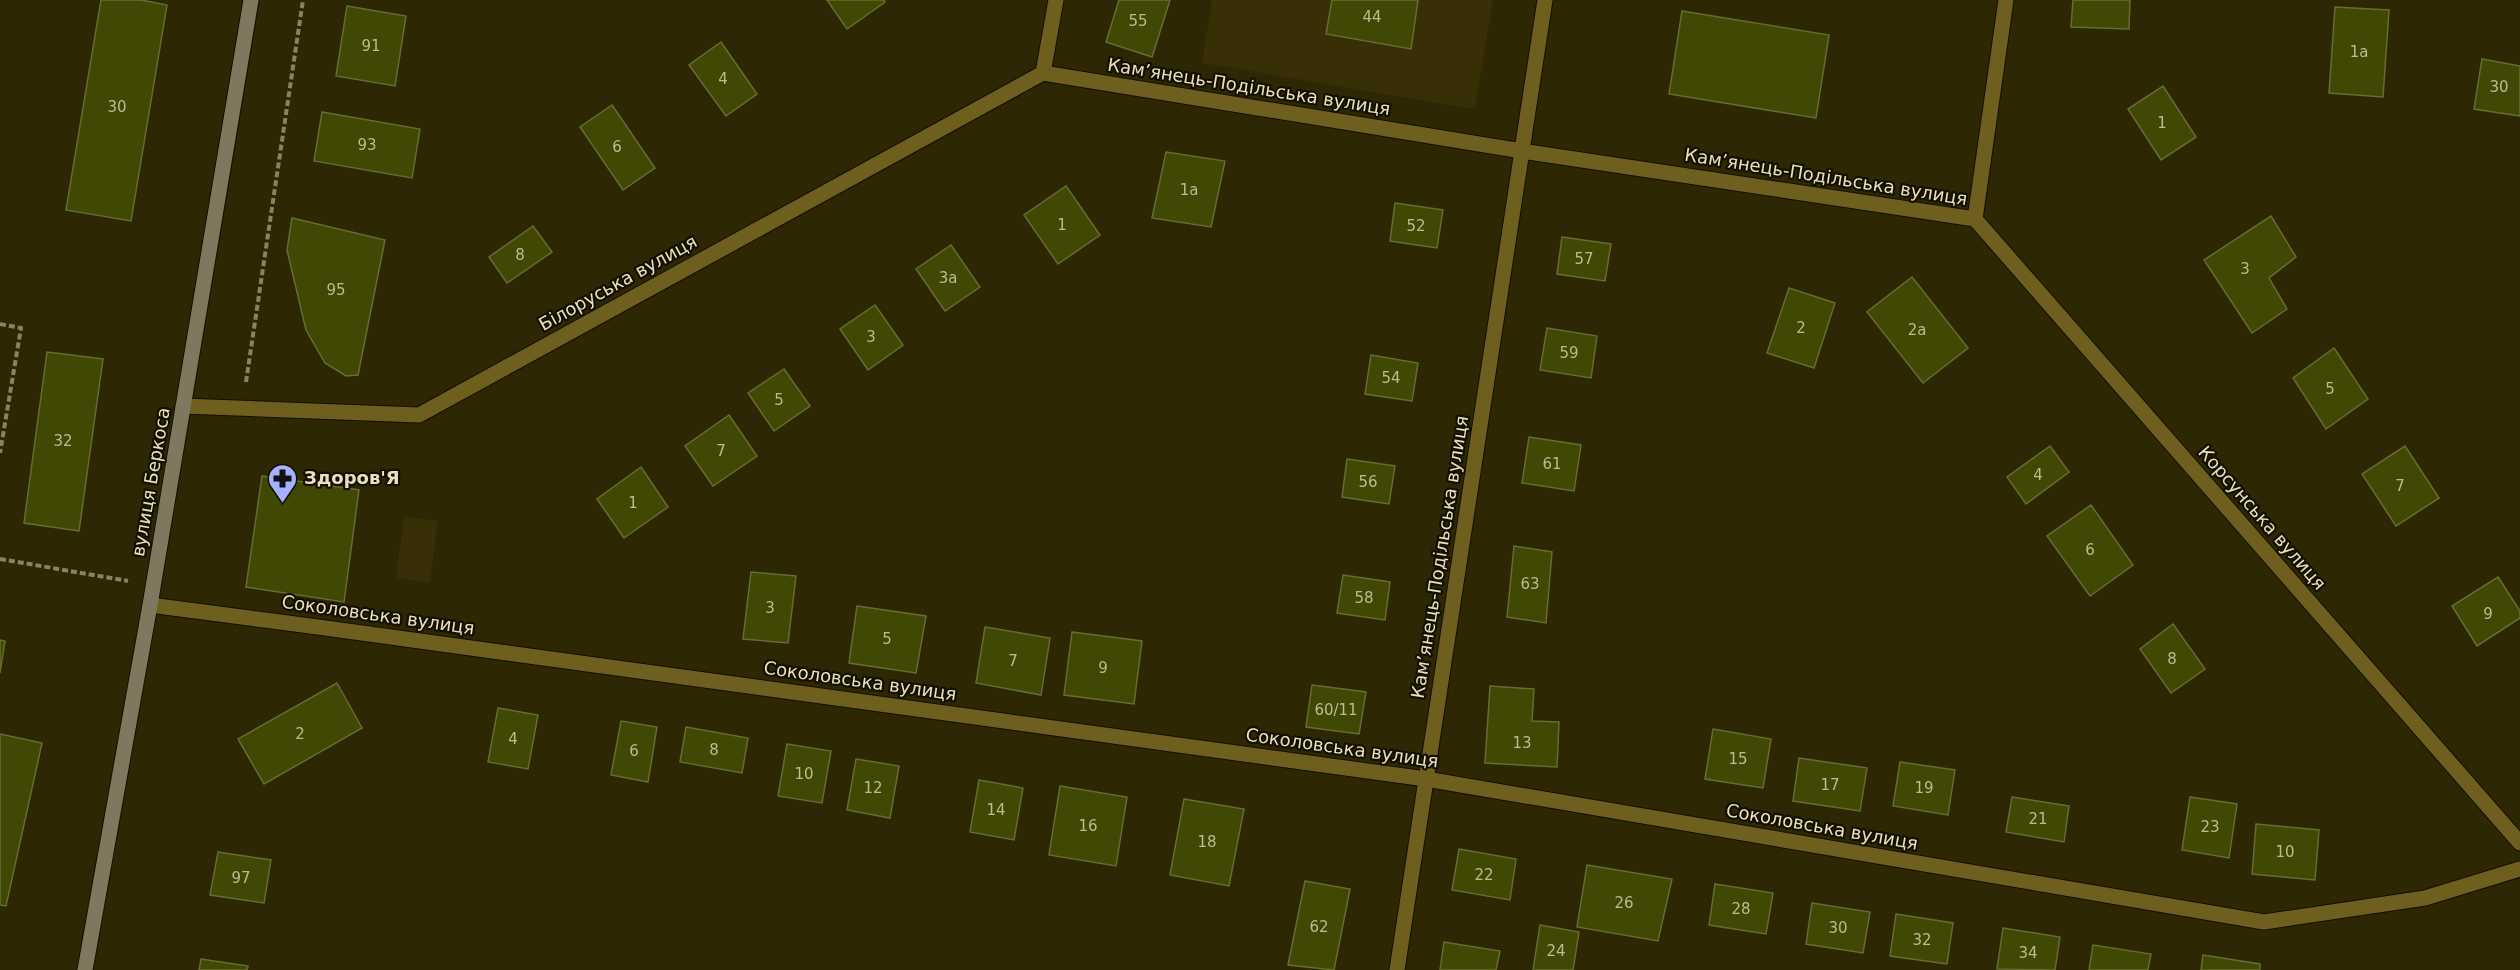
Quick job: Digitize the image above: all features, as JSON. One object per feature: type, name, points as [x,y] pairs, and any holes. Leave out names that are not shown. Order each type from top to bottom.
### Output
[{"type":"street","name":"вулиця Беркоса","points":[[85,970],[150,605],[251,0]]},
{"type":"street","points":[[1043,73],[1056,0]]},
{"type":"street","name":"Кам’янець-Подільська вулиця","points":[[1397,970],[1545,0]]},
{"type":"street","name":"Кам’янець-Подільська вулиця","points":[[1043,73],[1522,151],[1976,219],[2006,0]]},
{"type":"street","name":"Білоруська вулиця","points":[[183,406],[419,415],[1043,73]]},
{"type":"street","name":"Корсунська вулиця","points":[[1976,219],[2520,843]]},
{"type":"street","name":"Соколовська вулиця","points":[[150,605],[1426,779],[2264,922],[2425,898],[2520,869]]},
{"type":"path","points":[[242,409],[303,0]]},
{"type":"path","points":[[0,324],[21,328],[0,453]]},
{"type":"path","points":[[0,560],[153,586]]},
{"type":"shaded area","points":[[1212,0],[1493,0],[1475,109],[1202,63]]},
{"type":"shaded area","points":[[404,517],[438,521],[430,583],[396,578]]},
{"type":"building","points":[[101,0],[141,0],[167,5],[131,221],[66,210]]},
{"type":"building","points":[[827,0],[884,0],[885,2],[847,29]]},
{"type":"building","points":[[1119,0],[1170,0],[1152,57],[1106,42]]},
{"type":"building","points":[[1332,0],[1418,0],[1411,49],[1326,34]]},
{"type":"building","points":[[2073,0],[2130,0],[2129,29],[2071,27]]},
{"type":"building","points":[[347,6],[406,16],[395,86],[336,76]]},
{"type":"building","points":[[2335,7],[2389,10],[2383,97],[2329,93]]},
{"type":"building","points":[[1682,11],[1829,35],[1816,118],[1669,94]]},
{"type":"building","points":[[721,42],[757,94],[726,116],[689,65]]},
{"type":"building","points":[[2482,59],[2520,66],[2520,116],[2474,109]]},
{"type":"building","points":[[2163,86],[2196,137],[2161,160],[2128,109]]},
{"type":"building","points":[[612,105],[655,168],[623,190],[580,127]]},
{"type":"building","points":[[322,112],[420,129],[412,178],[314,161]]},
{"type":"building","points":[[1166,152],[1225,161],[1211,227],[1152,218]]},
{"type":"building","points":[[1066,186],[1100,235],[1058,264],[1024,215]]},
{"type":"building","points":[[1395,203],[1443,210],[1437,248],[1390,241]]},
{"type":"building","points":[[2271,216],[2296,257],[2269,278],[2287,309],[2252,333],[2204,260]]},
{"type":"building","points":[[292,218],[385,240],[358,375],[346,376],[325,363],[306,330],[287,250]]},
{"type":"building","points":[[533,226],[552,252],[507,283],[489,257]]},
{"type":"building","points":[[1562,237],[1611,244],[1605,281],[1557,274]]},
{"type":"building","points":[[951,245],[980,287],[945,311],[916,269]]},
{"type":"building","points":[[1912,277],[1968,348],[1923,383],[1867,312]]},
{"type":"building","points":[[1789,288],[1835,303],[1814,368],[1767,353]]},
{"type":"building","points":[[875,305],[903,345],[868,370],[840,329]]},
{"type":"building","points":[[1547,328],[1597,336],[1591,378],[1540,370]]},
{"type":"building","points":[[2334,348],[2368,399],[2326,429],[2293,378]]},
{"type":"building","points":[[47,352],[103,359],[79,531],[24,523]]},
{"type":"building","points":[[1371,355],[1418,363],[1412,401],[1365,394]]},
{"type":"building","points":[[784,369],[810,406],[774,431],[748,393]]},
{"type":"building","points":[[729,415],[757,456],[713,486],[685,446]]},
{"type":"building","points":[[1529,437],[1581,445],[1574,491],[1522,483]]},
{"type":"building","points":[[2050,446],[2069,472],[2026,504],[2007,477]]},
{"type":"building","points":[[2405,446],[2439,498],[2396,526],[2362,474]]},
{"type":"building","points":[[1347,459],[1395,466],[1389,504],[1342,497]]},
{"type":"building","points":[[641,467],[668,507],[624,538],[597,499]]},
{"type":"building","points":[[262,476],[359,490],[344,602],[246,587]]},
{"type":"building","points":[[2091,505],[2133,565],[2090,596],[2047,536]]},
{"type":"building","points":[[1514,546],[1552,552],[1546,623],[1507,617]]},
{"type":"building","points":[[751,572],[796,576],[788,643],[743,639]]},
{"type":"building","points":[[1343,575],[1390,582],[1385,620],[1337,613]]},
{"type":"building","points":[[2498,577],[2520,611],[2520,618],[2477,646],[2452,606]]},
{"type":"building","points":[[857,606],[926,616],[916,673],[849,663]]},
{"type":"building","points":[[2173,624],[2205,669],[2171,693],[2140,649]]},
{"type":"building","points":[[985,627],[1050,638],[1041,695],[976,683]]},
{"type":"building","points":[[1072,632],[1142,641],[1134,704],[1064,695]]},
{"type":"building","points":[[0,640],[5,641],[0,673]]},
{"type":"building","points":[[337,683],[362,728],[264,784],[238,739]]},
{"type":"building","points":[[1312,685],[1366,692],[1359,734],[1306,727]]},
{"type":"building","points":[[1490,686],[1534,689],[1532,721],[1559,722],[1557,767],[1485,763]]},
{"type":"building","points":[[498,708],[538,715],[528,769],[488,762]]},
{"type":"building","points":[[621,721],[657,727],[648,782],[611,775]]},
{"type":"building","points":[[686,727],[748,738],[742,773],[680,762]]},
{"type":"building","points":[[1713,729],[1771,739],[1763,788],[1705,779]]},
{"type":"building","points":[[0,734],[42,743],[6,906],[0,905]]},
{"type":"building","points":[[787,744],[831,751],[822,803],[778,796]]},
{"type":"building","points":[[1799,758],[1867,768],[1860,811],[1793,801]]},
{"type":"building","points":[[856,759],[899,766],[890,818],[847,810]]},
{"type":"building","points":[[1900,762],[1955,770],[1948,815],[1893,806]]},
{"type":"building","points":[[979,780],[1023,788],[1014,840],[970,832]]},
{"type":"building","points":[[1060,786],[1127,797],[1116,866],[1049,855]]},
{"type":"building","points":[[2012,797],[2069,806],[2064,842],[2006,832]]},
{"type":"building","points":[[2190,797],[2237,804],[2229,858],[2182,850]]},
{"type":"building","points":[[1184,799],[1244,809],[1229,886],[1170,875]]},
{"type":"building","points":[[2256,824],[2319,830],[2315,880],[2252,874]]},
{"type":"building","points":[[1459,849],[1516,859],[1510,900],[1452,890]]},
{"type":"building","points":[[218,852],[271,860],[264,903],[210,895]]},
{"type":"building","points":[[1587,865],[1672,879],[1658,941],[1577,927]]},
{"type":"building","points":[[1305,881],[1350,889],[1334,970],[1288,965]]},
{"type":"building","points":[[1715,884],[1773,893],[1766,934],[1709,925]]},
{"type":"building","points":[[1812,903],[1870,912],[1863,953],[1806,944]]},
{"type":"building","points":[[1896,914],[1953,923],[1947,964],[1890,956]]},
{"type":"building","points":[[1540,925],[1579,932],[1573,970],[1533,970]]},
{"type":"building","points":[[2003,928],[2060,937],[2055,970],[1997,969]]},
{"type":"building","points":[[1444,942],[1500,951],[1496,970],[1440,970]]},
{"type":"building","points":[[2093,945],[2151,954],[2148,970],[2089,970]]},
{"type":"building","points":[[2203,955],[2260,964],[2260,970],[2201,970]]},
{"type":"building","points":[[201,959],[248,966],[247,970],[199,970]]},
{"type":"place","name":"Здоров'Я","points":[[283,504]]}]
